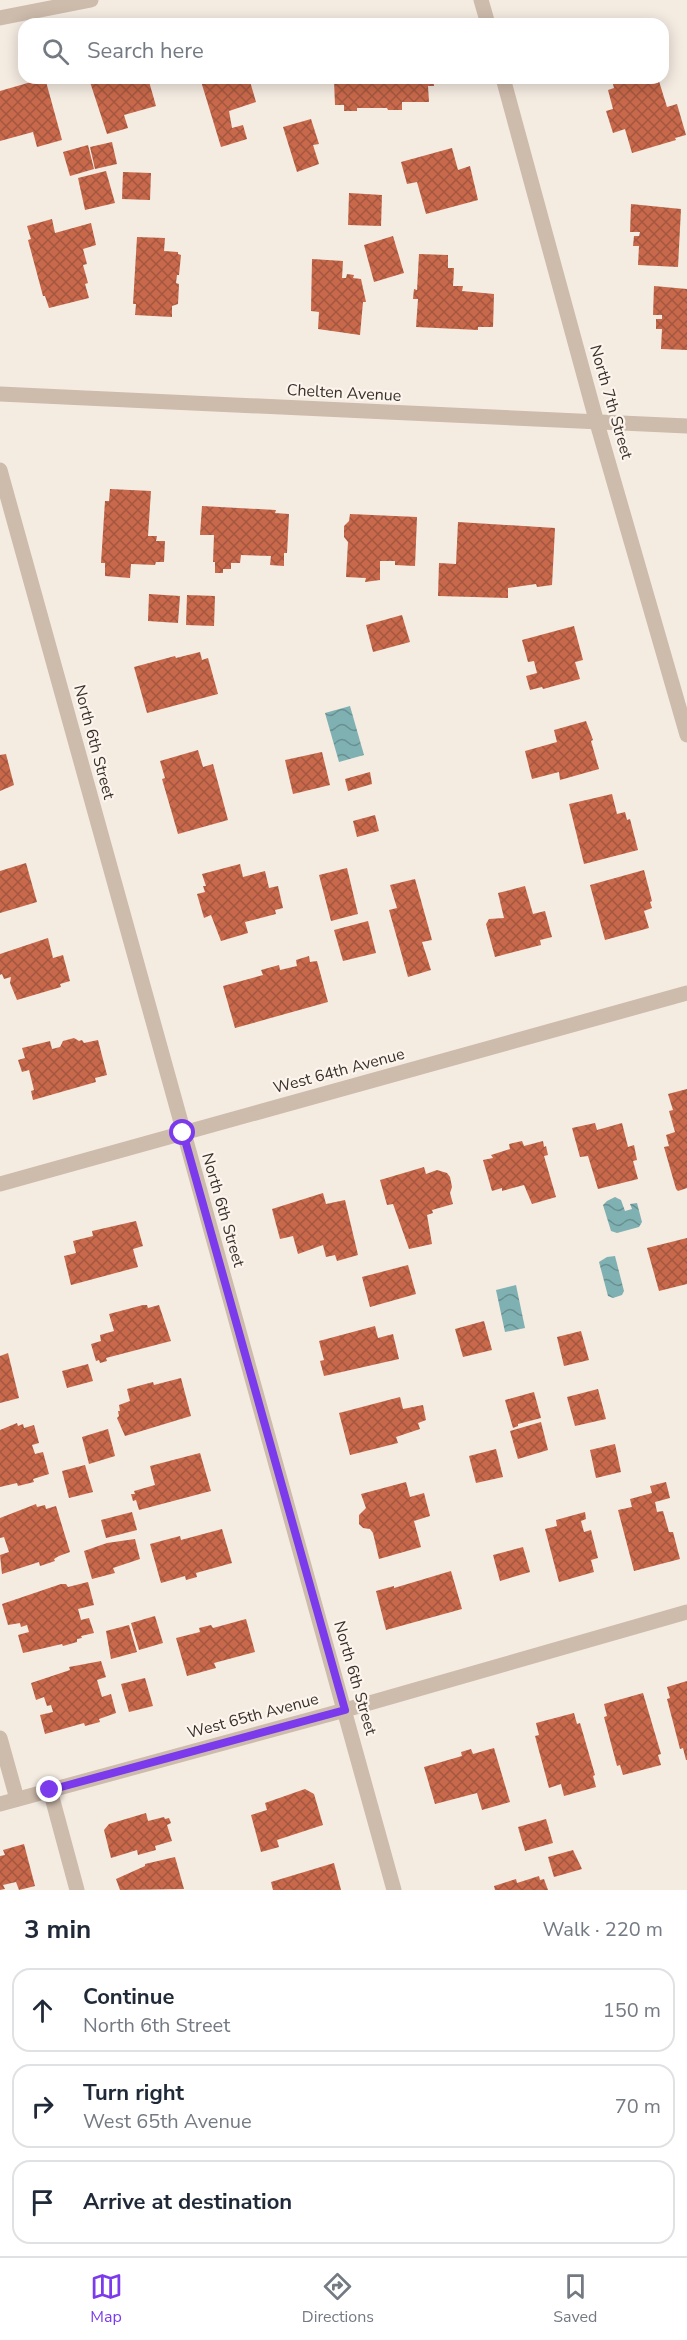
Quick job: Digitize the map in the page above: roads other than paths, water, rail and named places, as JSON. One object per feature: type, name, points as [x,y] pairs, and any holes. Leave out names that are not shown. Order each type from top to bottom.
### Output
[{"type":"street","points":[[0,18],[91,0]]},
{"type":"street","points":[[482,0],[486,18]]},
{"type":"street","name":"North 7th Street","points":[[505,84],[597,423],[687,735]]},
{"type":"street","name":"Chelten Avenue","points":[[0,394],[687,426]]},
{"type":"street","name":"North 6th Street","points":[[0,470],[394,1890]]},
{"type":"street","name":"West 64th Avenue","points":[[0,1185],[687,993]]},
{"type":"street","name":"West 65th Avenue","points":[[0,1804],[345,1710],[687,1612]]},
{"type":"street","points":[[0,1738],[17,1799]]},
{"type":"street","points":[[50,1790],[77,1890]]},
{"type":"water","points":[[350,706],[364,755],[339,762],[325,713]]},
{"type":"water","points":[[615,1197],[621,1200],[625,1211],[632,1209],[630,1204],[637,1203],[642,1222],[639,1227],[617,1233],[611,1231],[603,1205]]},
{"type":"water","points":[[615,1256],[624,1291],[622,1295],[613,1298],[608,1296],[599,1262],[607,1257]]},
{"type":"water","points":[[516,1285],[525,1328],[505,1332],[496,1290]]}]
